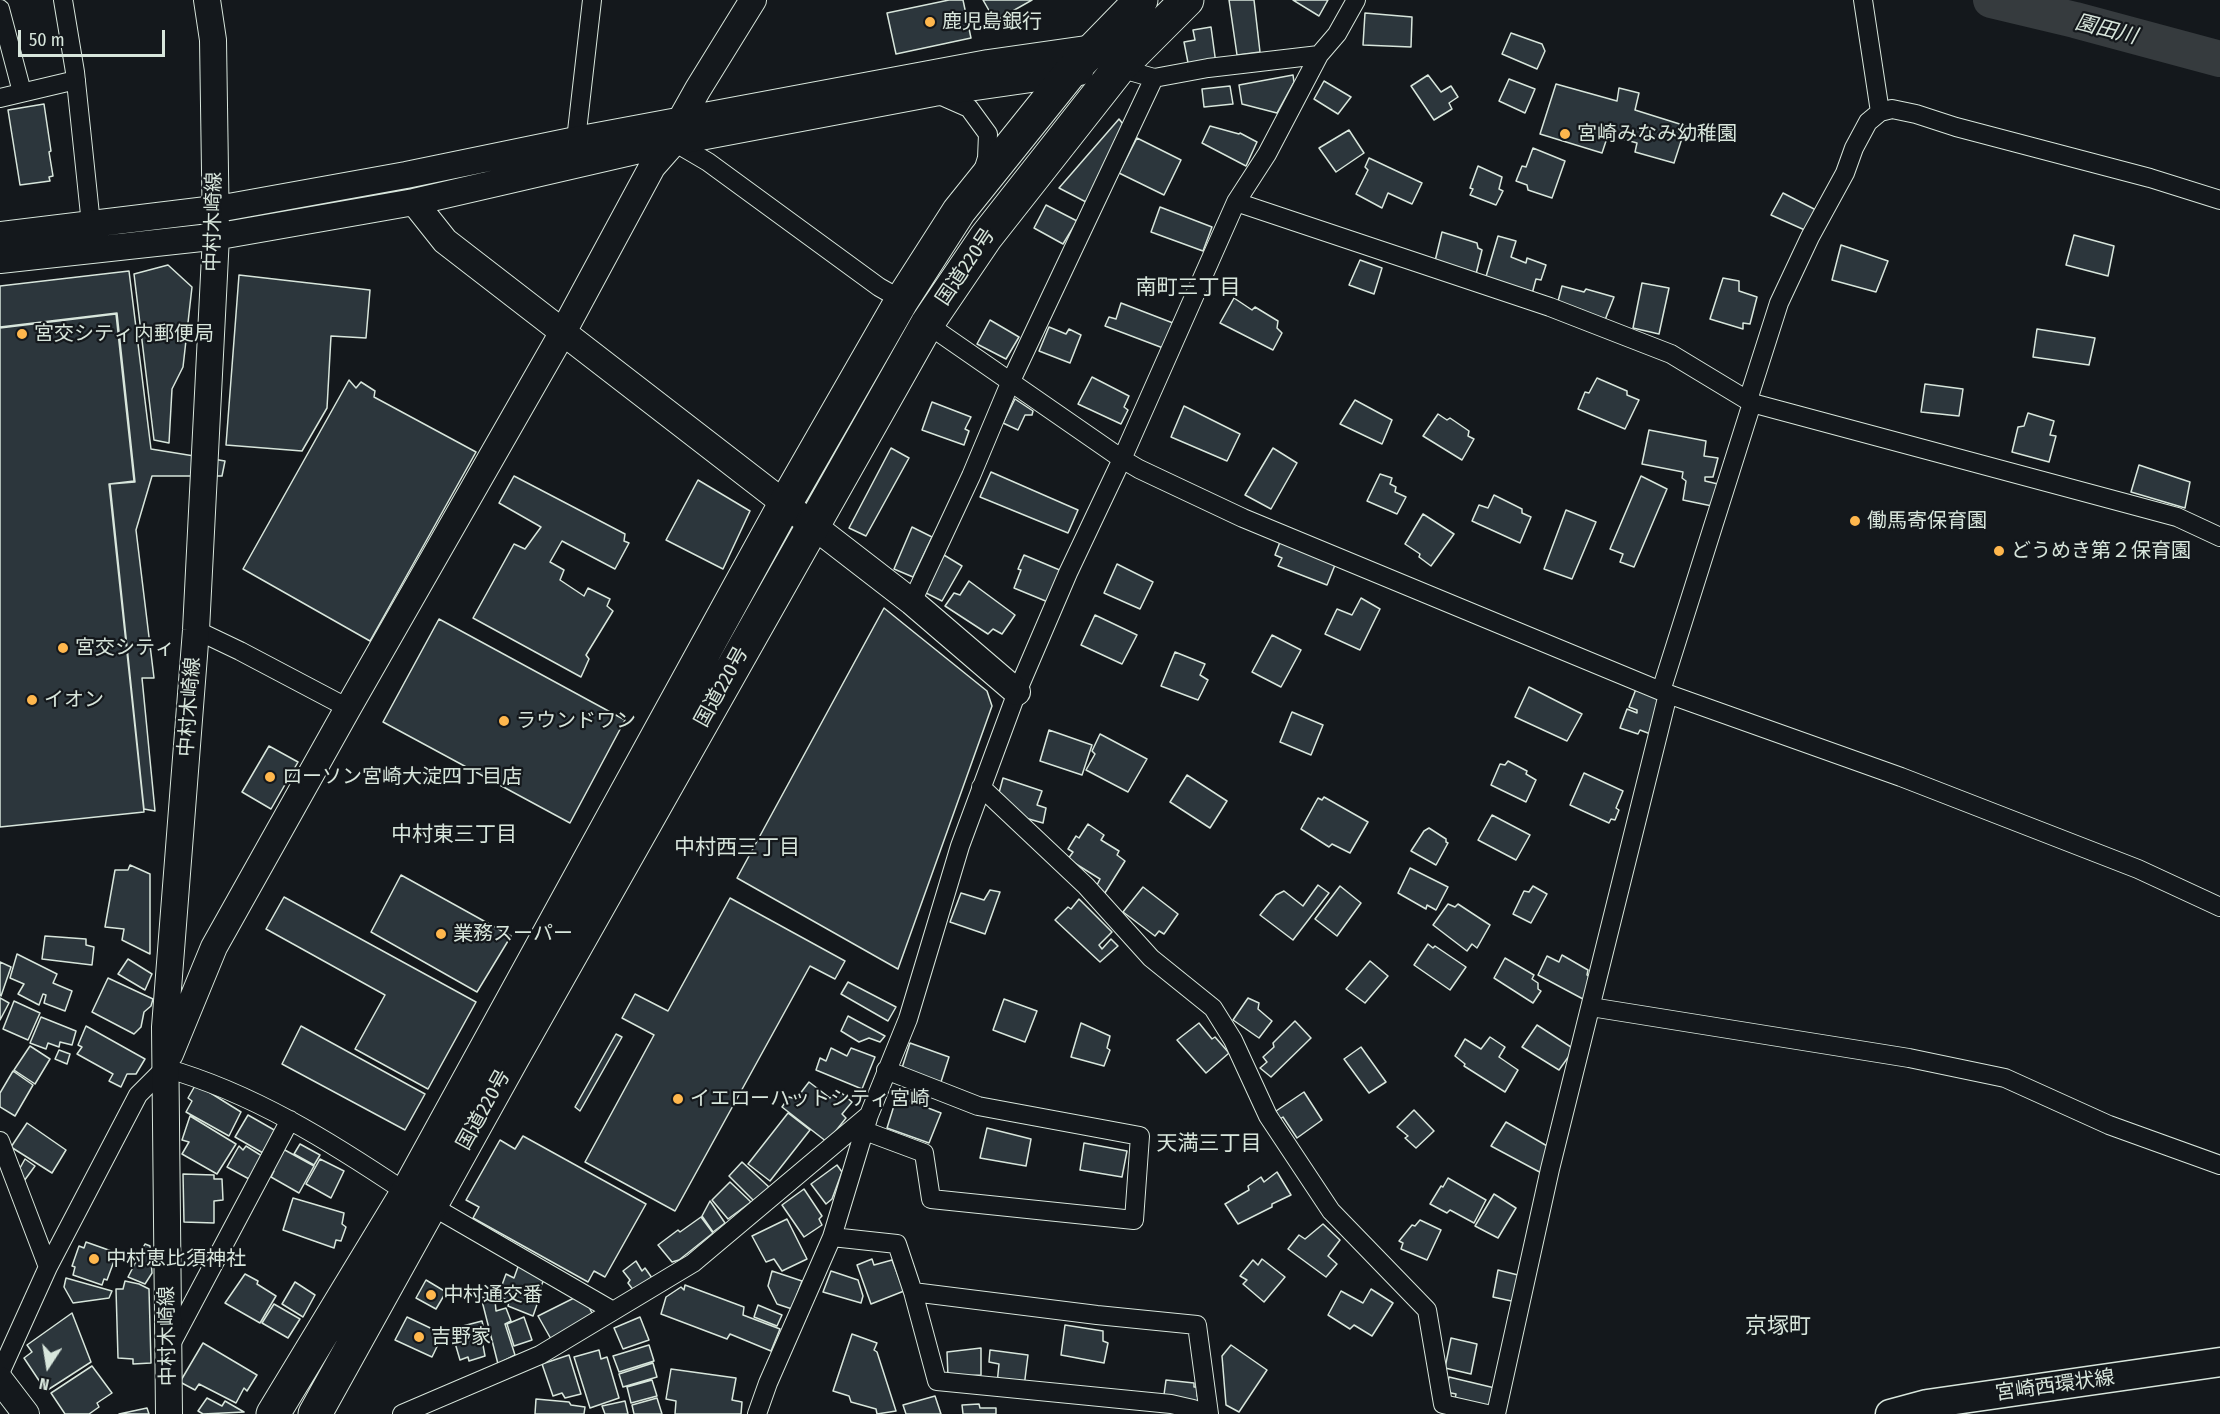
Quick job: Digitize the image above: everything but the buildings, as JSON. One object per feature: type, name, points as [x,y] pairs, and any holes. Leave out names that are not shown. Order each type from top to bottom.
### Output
[{"type":"highway","name":"国道220号","points":[[315,1414],[419,1199],[785,504],[902,300],[959,211],[978,187],[1069,74],[1141,0]]},
{"type":"highway","name":"国道220号","points":[[273,1414],[419,1199],[813,525],[927,324],[986,237],[1119,68],[1187,0]]},
{"type":"main road","name":"宮崎西環状線","points":[[1890,1414],[2220,1362]]},
{"type":"street","points":[[63,0],[76,80],[91,225]]},
{"type":"street","name":"中村木崎線","points":[[169,1414],[165,1027],[196,630],[216,236],[213,40],[207,0]]},
{"type":"street","points":[[576,140],[592,0]]},
{"type":"street","points":[[0,1373],[48,1267],[138,1095],[165,1068],[214,947],[563,332],[652,167],[677,132],[730,34],[753,0]]},
{"type":"street","points":[[757,1414],[768,1383],[832,1237],[867,1123],[908,1019],[960,846],[1017,692],[1068,573],[1122,459],[1236,202],[1267,154],[1319,55],[1336,34],[1356,0]]},
{"type":"street","points":[[1863,0],[1880,111]]},
{"type":"street","points":[[0,9],[22,93]]},
{"type":"street","points":[[0,260],[216,236],[414,202],[677,132],[988,63],[1094,48],[1119,68],[1154,78],[1208,68],[1319,55]]},
{"type":"street","points":[[0,235],[216,210],[406,175],[576,140],[677,132],[1119,68]]},
{"type":"street","points":[[912,602],[971,476],[1010,383],[1154,78]]},
{"type":"street","points":[[0,98],[76,80]]},
{"type":"street","points":[[934,93],[969,108],[988,134],[987,158],[978,187]]},
{"type":"street","points":[[1496,1414],[1550,1169],[1591,1007],[1664,693],[1779,303],[1868,122],[1880,111],[1892,110],[1916,114],[1956,127],[2150,178],[2220,200]]},
{"type":"street","points":[[677,132],[708,162],[879,287],[902,300]]},
{"type":"street","points":[[414,202],[445,241],[912,602],[1017,692]]},
{"type":"street","points":[[1236,202],[1550,307],[1671,354],[1750,401],[2177,517],[2220,537]]},
{"type":"street","points":[[927,324],[1122,459],[1243,518],[1664,693],[1901,777],[2138,869],[2220,907]]},
{"type":"street","points":[[196,630],[348,708]]},
{"type":"street","points":[[981,787],[1086,886],[1151,958],[1213,1008],[1233,1040],[1268,1116],[1332,1211],[1427,1310],[1443,1404],[1487,1414]]},
{"type":"street","points":[[1591,1007],[1897,1056],[2005,1078],[2109,1125],[2220,1165]]},
{"type":"street","points":[[165,1068],[203,1079],[290,1120],[346,1152],[419,1199],[613,1311]]},
{"type":"street","points":[[867,1123],[924,1153],[931,1199],[1134,1220],[1140,1136],[978,1106],[886,1070]]},
{"type":"street","points":[[168,1350],[290,1120]]},
{"type":"street","points":[[402,1414],[540,1355],[693,1263],[867,1123]]},
{"type":"street","points":[[0,1142],[48,1267]]},
{"type":"street","points":[[832,1237],[897,1244],[913,1292],[937,1381],[1171,1404],[1204,1414]]},
{"type":"street","points":[[913,1292],[1197,1325],[1209,1414]]},
{"type":"street","points":[[0,1380],[26,1414]]},
{"type":"waterway","name":"園田川","points":[[1991,0],[2220,59]]},
{"type":"place","name":"鹿児島銀行","points":[[930,22]]},
{"type":"place","name":"宮崎みなみ幼稚園","points":[[1565,134]]},
{"type":"place","name":"宮交シティ内郵便局","points":[[22,334]]},
{"type":"place","name":"働馬寄保育園","points":[[1855,521]]},
{"type":"place","name":"どうめき第２保育園","points":[[1999,551]]},
{"type":"place","name":"宮交シティ","points":[[63,648]]},
{"type":"place","name":"イオン","points":[[32,700]]},
{"type":"place","name":"ラウンドワン","points":[[504,721]]},
{"type":"place","name":"ローソン宮崎大淀四丁目店","points":[[270,777]]},
{"type":"place","name":"業務スーパー","points":[[441,934]]},
{"type":"place","name":"イエローハットシティ宮崎","points":[[678,1099]]},
{"type":"place","name":"中村恵比須神社","points":[[94,1259]]},
{"type":"place","name":"中村通交番","points":[[431,1295]]},
{"type":"place","name":"吉野家","points":[[419,1337]]},
{"type":"district","name":"南町三丁目","points":[[1188,288]]},
{"type":"district","name":"中村東三丁目","points":[[454,835]]},
{"type":"district","name":"中村西三丁目","points":[[737,848]]},
{"type":"district","name":"天満三丁目","points":[[1209,1144]]},
{"type":"district","name":"京塚町","points":[[1778,1327]]}]
